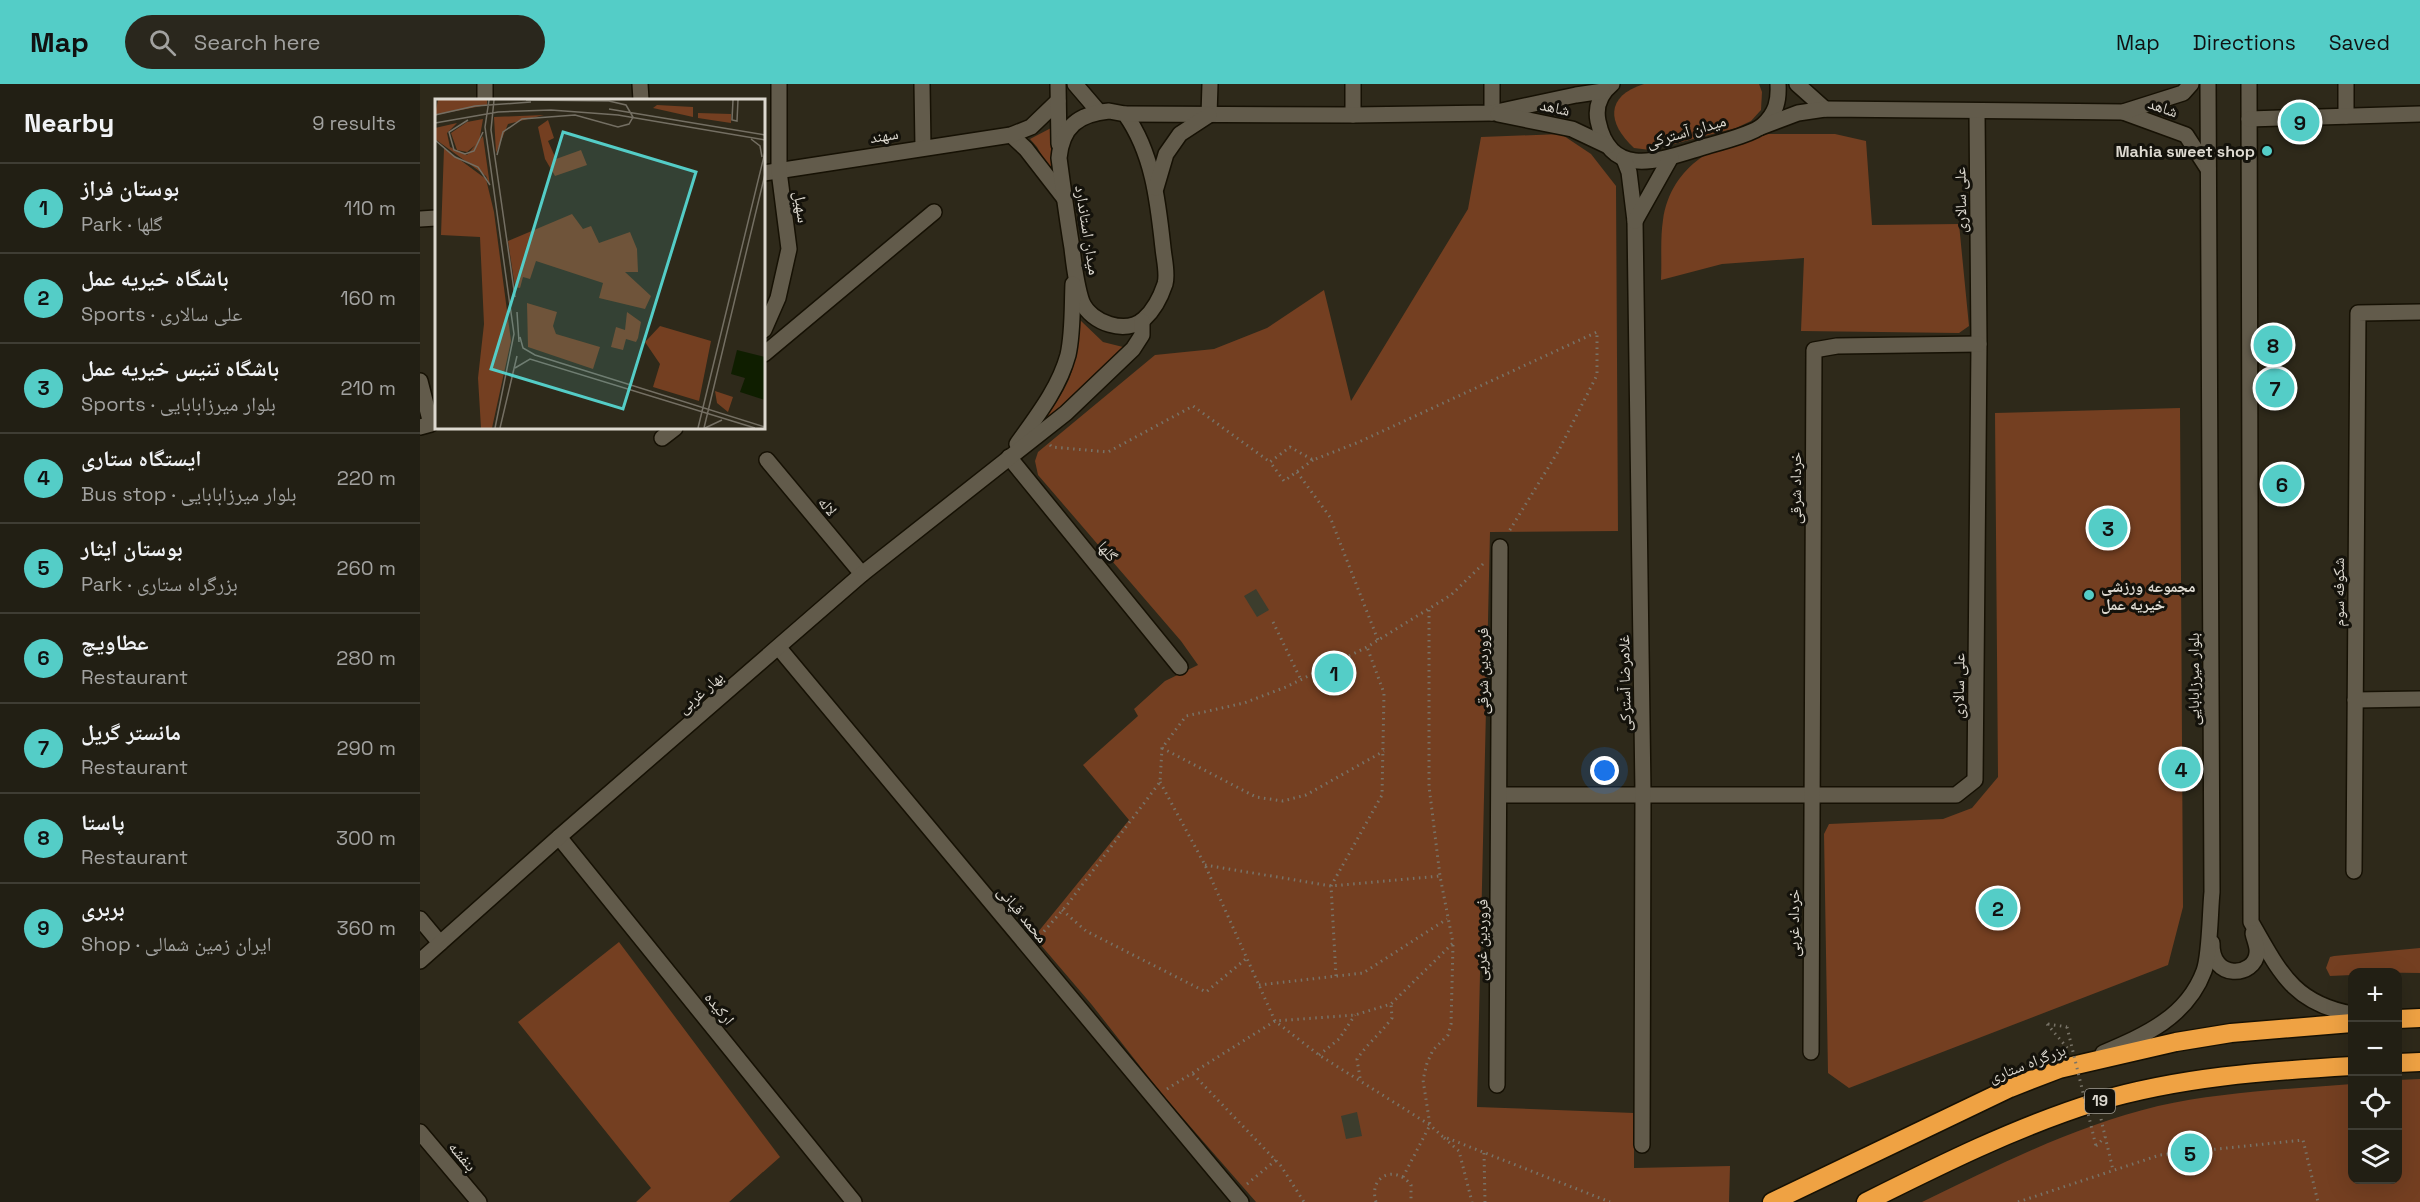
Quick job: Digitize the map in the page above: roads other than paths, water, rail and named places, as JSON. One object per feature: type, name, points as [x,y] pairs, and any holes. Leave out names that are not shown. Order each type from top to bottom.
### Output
[{"type":"highway","points":[[2402,1019],[2420,1018]]},
{"type":"highway","name":"بزرگراه ستاری","points":[[1772,1202],[2010,1088],[2059,1069],[2176,1042],[2220,1035],[2348,1023]]},
{"type":"highway","points":[[2402,1063],[2420,1062]]},
{"type":"highway","name":"19","points":[[1866,1202],[1946,1163],[2040,1122],[2096,1102],[2155,1088],[2227,1075],[2348,1066]]},
{"type":"street","name":"سهیل","points":[[765,328],[778,298],[789,249],[771,172],[779,84]]},
{"type":"street","points":[[922,84],[923,147]]},
{"type":"street","points":[[1058,84],[1059,158]]},
{"type":"street","points":[[1075,84],[1099,112],[1125,114],[1139,138],[1156,188],[1166,281],[1160,297],[1142,321]]},
{"type":"street","points":[[1156,188],[1166,154],[1180,134],[1209,115],[1210,84]]},
{"type":"street","points":[[1353,84],[1353,116]]},
{"type":"street","points":[[1492,84],[1492,113]]},
{"type":"street","points":[[1761,127],[1773,114],[1778,104],[1778,84]]},
{"type":"street","points":[[1797,84],[1825,109]]},
{"type":"street","name":"شاهد","points":[[1761,127],[1798,113],[1825,109],[2122,112],[2183,93],[2191,84]]},
{"type":"street","name":"بلوار میرزابابایی","points":[[2081,1063],[2148,1033],[2170,1019],[2186,1002],[2204,970],[2212,892],[2208,84]]},
{"type":"street","points":[[2212,892],[2211,956],[2221,967],[2235,971],[2249,966],[2257,952],[2251,922],[2248,84]]},
{"type":"street","points":[[2346,84],[2346,116]]},
{"type":"street","points":[[1607,88],[1598,105],[1597,117],[1600,131],[1608,146],[1624,159]]},
{"type":"street","name":"شاهد","points":[[1125,114],[1353,116],[1492,113],[1607,88]]},
{"type":"street","points":[[1058,101],[1031,127],[1011,135],[1026,149],[1064,198]]},
{"type":"street","name":"میدان استاندارد","points":[[1099,112],[1079,119],[1068,129],[1060,143],[1059,158],[1074,267],[1083,303],[1092,315],[1107,324],[1124,326],[1142,321]]},
{"type":"street","name":"علی سالاری","points":[[1500,795],[1812,793],[1956,795],[1975,780],[1979,344],[1977,112]]},
{"type":"street","name":"شاهد","points":[[2122,112],[2186,135],[2208,169]]},
{"type":"street","name":"شاهد","points":[[1492,113],[1572,129],[1608,146]]},
{"type":"street","points":[[2249,119],[2420,114]]},
{"type":"street","name":"میدان آسترکی","points":[[1624,159],[1638,162],[1671,157],[1761,127]]},
{"type":"street","name":"سهند","points":[[771,172],[1011,135]]},
{"type":"street","points":[[1635,221],[1671,157]]},
{"type":"street","name":"غلامرضا آسترکی","points":[[1624,159],[1629,172],[1635,221],[1643,793],[1642,1145]]},
{"type":"street","points":[[765,353],[934,212]]},
{"type":"street","points":[[420,219],[435,218]]},
{"type":"street","points":[[1009,457],[1051,395],[1062,373],[1068,352],[1074,267]]},
{"type":"street","name":"شکوفه سوم","points":[[2354,871],[2358,313],[2420,312]]},
{"type":"street","name":"بهار غربی","points":[[420,960],[862,574],[1066,413],[1133,349],[1143,335],[1142,321]]},
{"type":"street","name":"خرداد شرقی","points":[[1812,793],[1814,350],[1837,346],[1979,344]]},
{"type":"street","points":[[420,381],[426,425]]},
{"type":"street","points":[[662,438],[674,429]]},
{"type":"street","name":"گلها","points":[[1009,457],[1180,668]]},
{"type":"street","name":"لاله","points":[[767,460],[862,574]]},
{"type":"street","name":"فروردین شرقی","points":[[1500,548],[1500,795]]},
{"type":"street","name":"محمد قپانی","points":[[779,648],[1238,1198]]},
{"type":"street","points":[[2355,700],[2420,699]]},
{"type":"street","name":"خرداد غربی","points":[[1811,1052],[1812,793]]},
{"type":"street","name":"فروردین غربی","points":[[1497,1085],[1500,795]]},
{"type":"street","name":"ارکیده","points":[[559,837],[854,1202]]},
{"type":"street","points":[[420,919],[440,942]]},
{"type":"street","points":[[2251,922],[2280,972],[2293,987],[2331,1010],[2348,1013]]},
{"type":"street","name":"بنفشه","points":[[420,1132],[479,1202]]},
{"type":"place","name":"بربری","points":[[2300,122]]},
{"type":"place","name":"Mahia sweet shop","points":[[2267,151]]},
{"type":"place","name":"پاستا","points":[[2273,345]]},
{"type":"place","name":"مانستر گریل","points":[[2275,388]]},
{"type":"place","name":"عطاویچ","points":[[2282,484]]},
{"type":"place","name":"باشگاه تنیس خیریه عمل","points":[[2108,528]]},
{"type":"place","name":"مجموعه ورزشی خیریه عمل","points":[[2089,595]]},
{"type":"place","name":"بوستان فراز","points":[[1334,673]]},
{"type":"place","name":"ایستگاه ستاری","points":[[2181,769]]},
{"type":"place","name":"باشگاه خیریه عمل","points":[[1998,908]]},
{"type":"place","name":"بوستان ایثار","points":[[2190,1153]]}]
